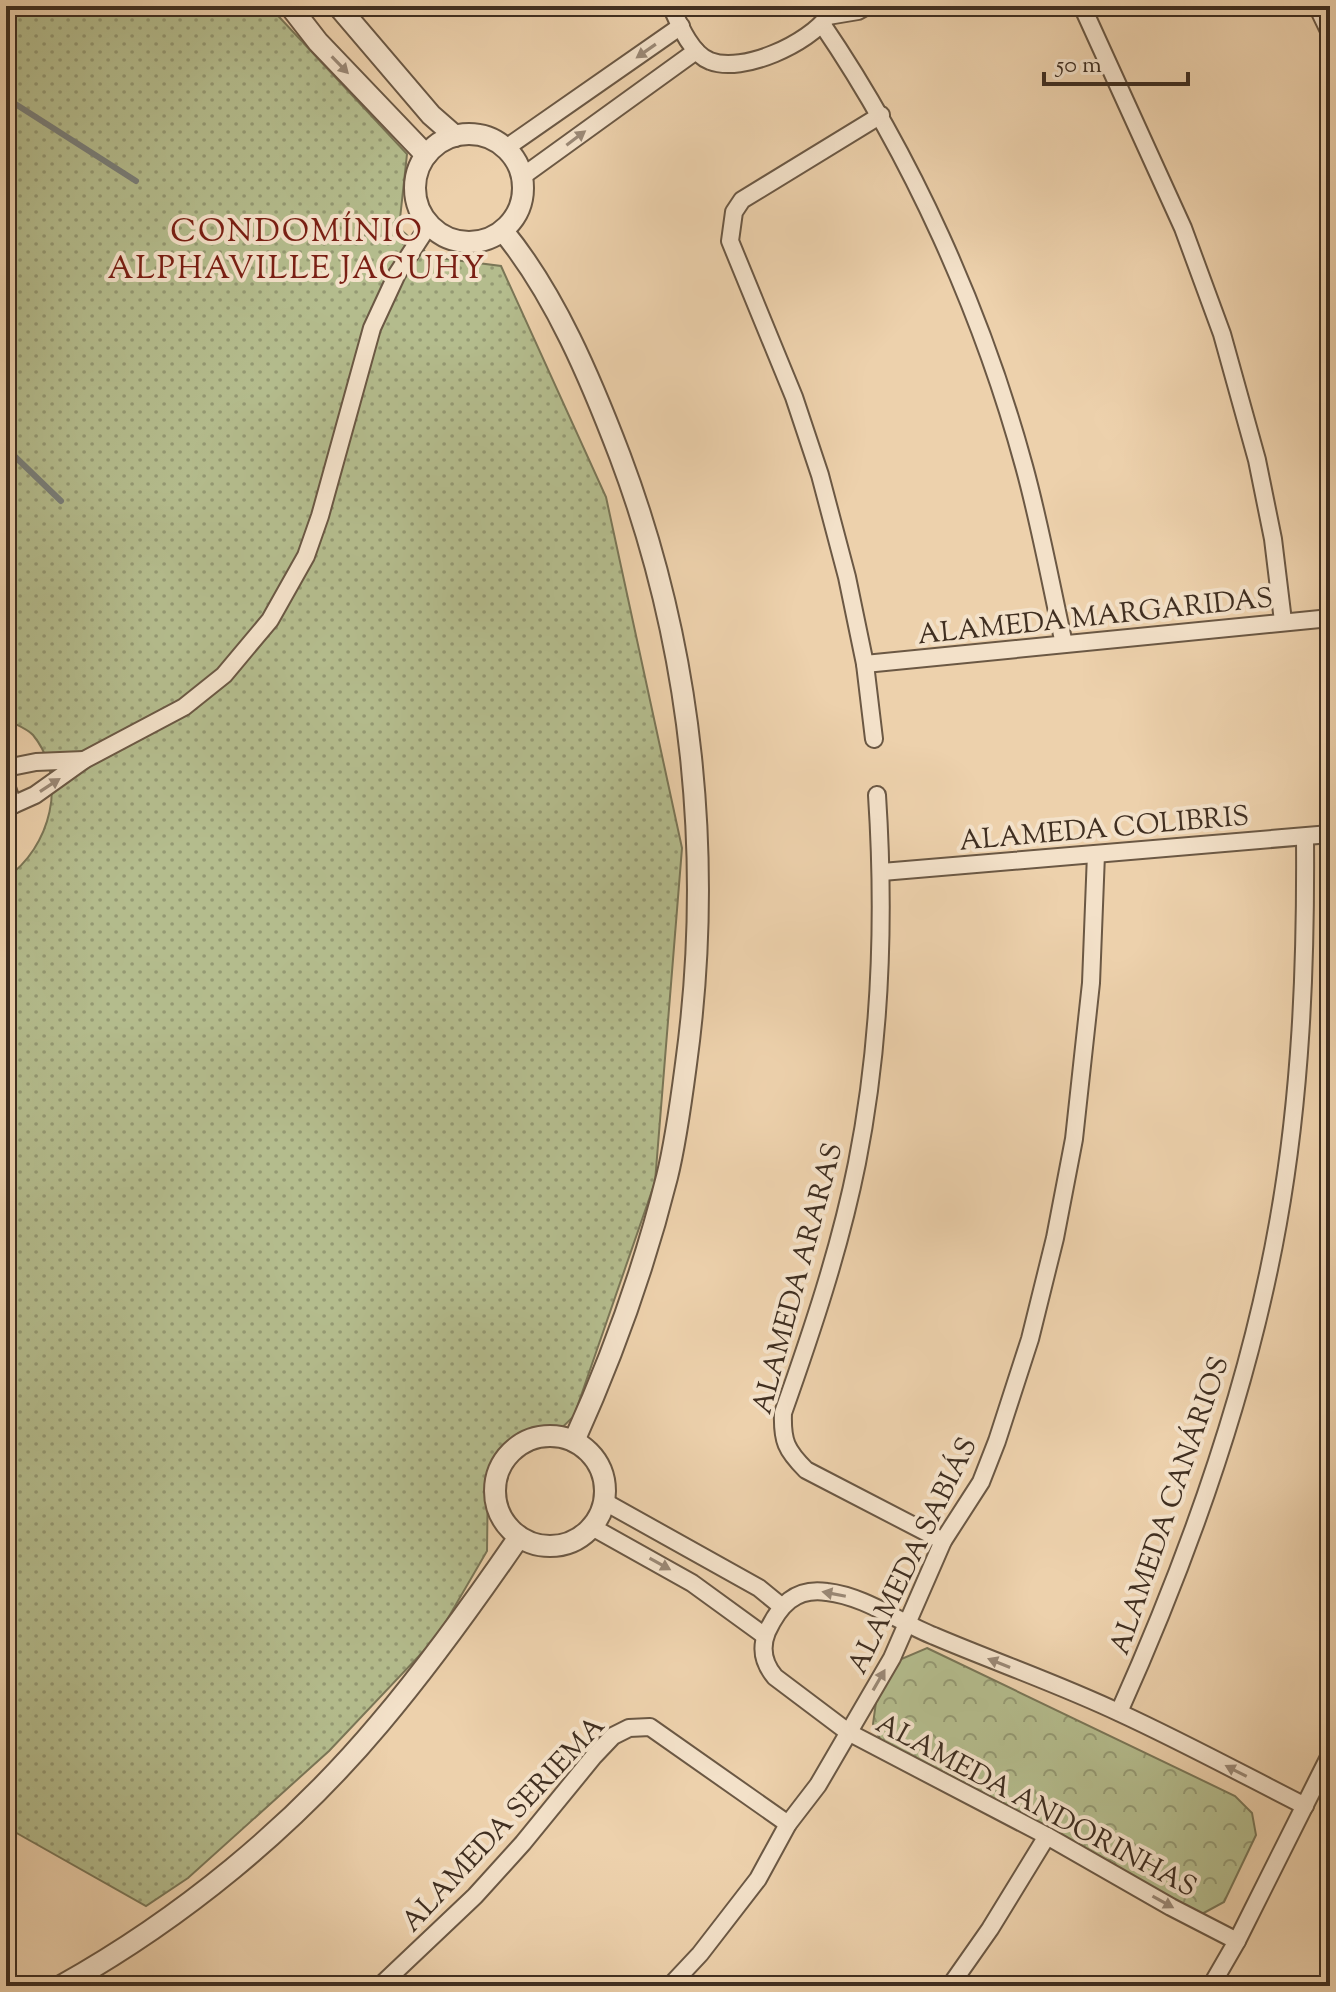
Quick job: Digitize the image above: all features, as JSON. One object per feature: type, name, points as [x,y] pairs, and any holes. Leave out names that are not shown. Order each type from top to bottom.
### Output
[{"type":"street","points":[[290,6],[318,42],[426,155]]},
{"type":"street","points":[[338,6],[431,115],[455,136]]},
{"type":"street","points":[[671,6],[696,51],[710,61],[731,65],[757,61],[793,44],[824,16],[858,11],[867,6]]},
{"type":"street","points":[[1082,6],[1183,228],[1222,334],[1260,473],[1273,539],[1283,621]]},
{"type":"street","points":[[1317,6],[1330,33]]},
{"type":"street","points":[[824,16],[881,115],[966,299],[1024,467],[1064,644]]},
{"type":"street","points":[[506,148],[681,26]]},
{"type":"street","points":[[523,176],[696,51]]},
{"type":"street","points":[[611,76],[627,99]]},
{"type":"street","points":[[874,739],[865,664],[847,577],[820,475],[794,397],[730,241],[734,212],[742,200],[881,115]]},
{"type":"street","points":[[473,134],[491,138],[506,148],[517,161],[523,176],[521,206],[514,220],[489,239],[473,243],[457,242],[442,236],[420,213],[415,199],[415,183],[426,155],[439,143],[455,136],[473,134]]},
{"type":"street","points":[[6,785],[10,807],[35,795],[84,760],[184,707],[224,675],[270,620],[306,556],[320,516],[372,328],[397,274],[429,225]]},
{"type":"street","points":[[503,231],[529,263],[578,357],[644,523],[679,668],[697,818],[698,900],[693,1016],[668,1175],[630,1306],[574,1441]]},
{"type":"street","name":"ALAMEDA MARGARIDAS","points":[[865,664],[1330,618]]},
{"type":"street","points":[[6,768],[36,762],[84,760]]},
{"type":"street","name":"ALAMEDA ARARAS","points":[[877,795],[882,872],[878,996],[857,1161],[839,1238],[783,1413],[782,1436],[791,1455],[806,1470],[943,1541]]},
{"type":"street","name":"ALAMEDA COLIBRIS","points":[[882,872],[1330,834]]},
{"type":"street","name":"ALAMEDA CANÁRIOS","points":[[1119,1712],[1155,1631],[1227,1431],[1254,1334],[1278,1223],[1304,1009],[1305,837]]},
{"type":"street","name":"ALAMEDA SABIÁS","points":[[670,1986],[700,1954],[758,1879],[788,1824],[818,1785],[892,1658],[943,1541],[981,1482],[997,1441],[1030,1339],[1055,1238],[1074,1139],[1091,983],[1096,854]]},
{"type":"street","points":[[547,1436],[574,1441],[589,1452],[599,1466],[605,1484],[605,1502],[592,1527],[570,1543],[544,1546],[519,1537],[508,1528],[495,1504],[496,1476],[510,1452],[533,1438],[547,1436]]},
{"type":"street","points":[[605,1502],[707,1557],[759,1588],[781,1606]]},
{"type":"street","points":[[592,1527],[692,1583],[765,1636],[781,1606],[808,1592],[826,1591],[856,1599],[905,1625],[1119,1712],[1305,1806]]},
{"type":"street","points":[[61,1986],[142,1938],[231,1869],[313,1796],[380,1724],[483,1590],[519,1537]]},
{"type":"street","points":[[692,1583],[707,1557]]},
{"type":"street","name":"ALAMEDA ANDORINHAS","points":[[765,1636],[766,1666],[775,1677],[848,1732],[1047,1836],[1237,1941]]},
{"type":"street","name":"ALAMEDA SERIEMA","points":[[380,1986],[485,1885],[613,1736],[629,1728],[650,1727],[788,1824]]},
{"type":"street","points":[[1211,1986],[1237,1941],[1330,1755]]},
{"type":"street","points":[[950,1986],[1006,1905],[1047,1836]]},
{"type":"green space","points":[[6,6],[269,6],[407,154],[399,228],[431,257],[501,266],[606,497],[682,848],[655,1182],[574,1416],[545,1444],[488,1472],[487,1551],[437,1637],[329,1751],[188,1878],[146,1906],[6,1827],[6,878],[34,849],[50,812],[52,792],[44,753],[33,735],[6,719]]},
{"type":"green space","points":[[927,1648],[1235,1796],[1252,1813],[1256,1835],[1224,1902],[1200,1915],[881,1741],[873,1724],[876,1702],[899,1660]]},
{"type":"waterway","points":[[6,98],[136,181]]},
{"type":"waterway","points":[[6,448],[61,501]]},
{"type":"district","name":"CONDOMÍNIO ALPHAVILLE JACUHY","points":[[297,248]]}]
